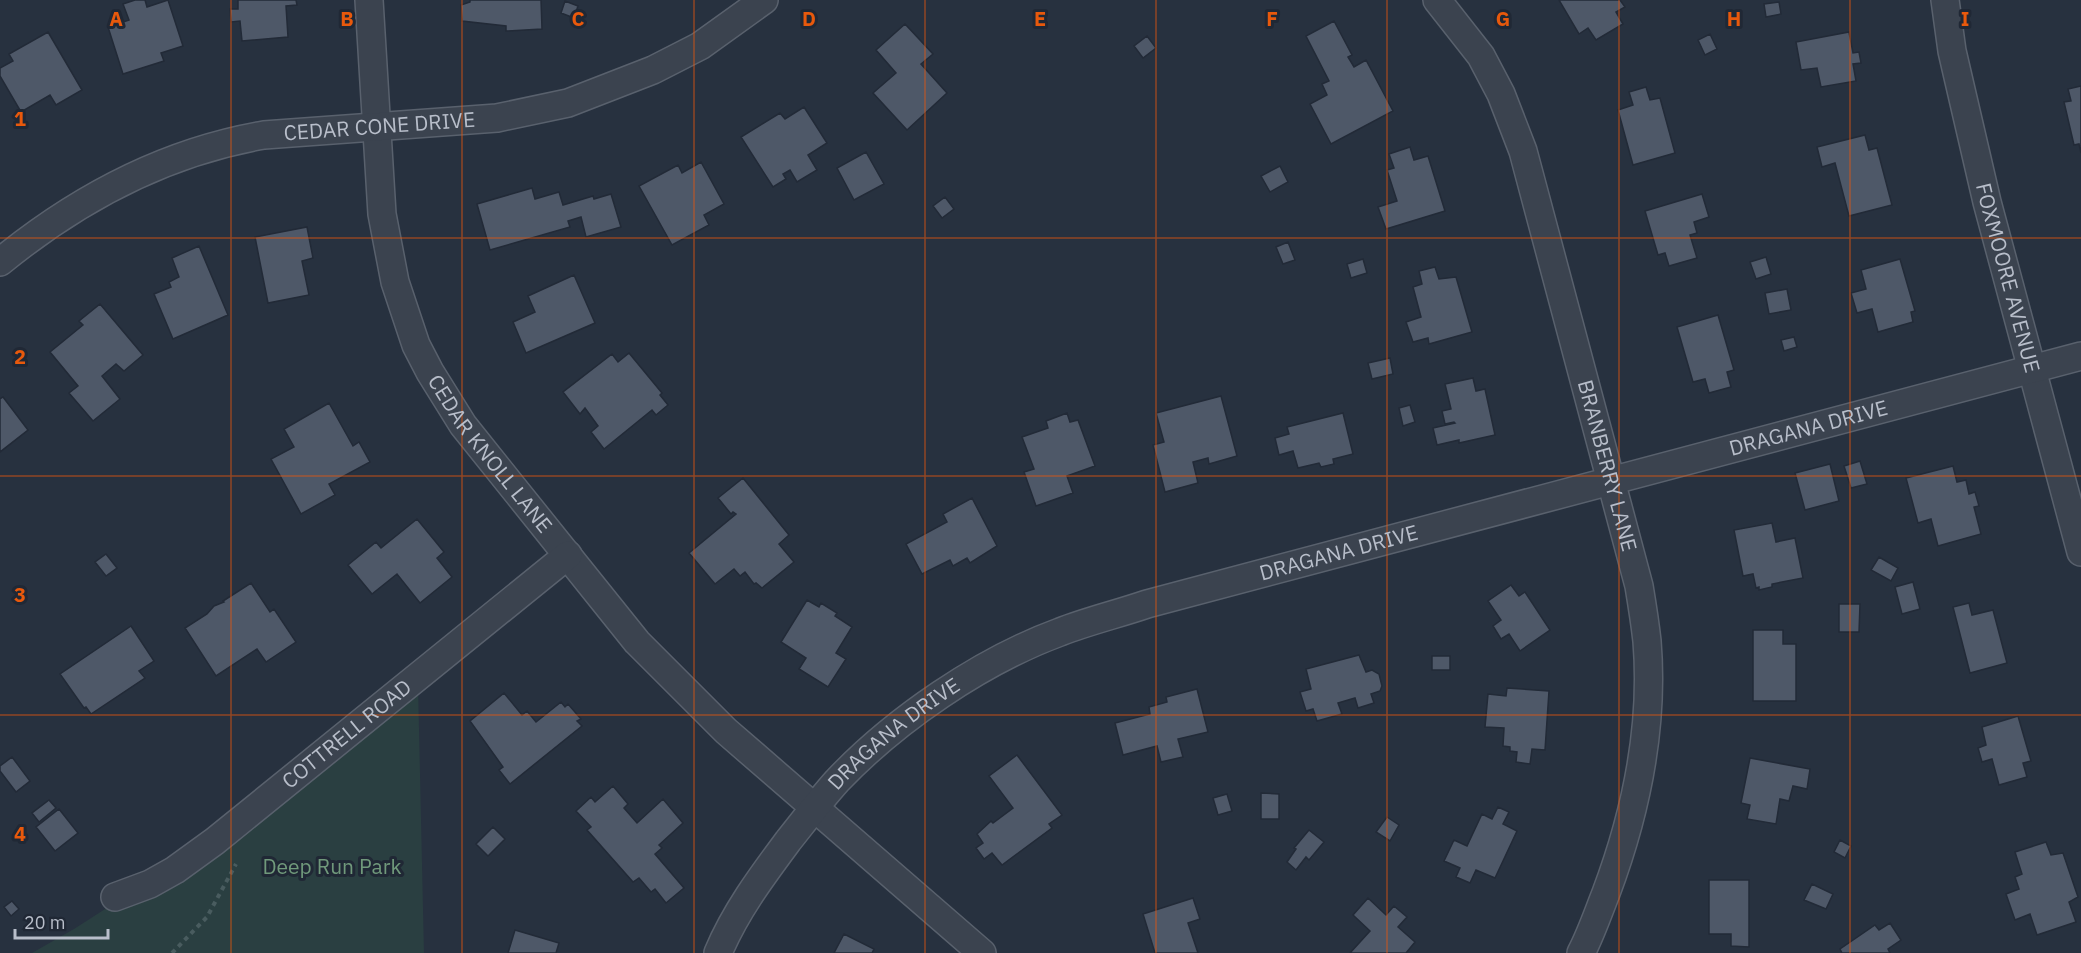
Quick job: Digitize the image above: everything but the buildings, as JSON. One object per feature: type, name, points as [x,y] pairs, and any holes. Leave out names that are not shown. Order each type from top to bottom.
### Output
[{"type":"street","name":"CEDAR KNOLL LANE","points":[[369,0],[382,214],[395,282],[416,345],[463,425],[637,642],[726,731],[981,953]]},
{"type":"street","name":"CEDAR CONE DRIVE","points":[[0,262],[90,198],[158,164],[236,140],[264,135],[497,118],[568,103],[653,70],[700,46],[764,0]]},
{"type":"street","name":"BRANBERRY LANE","points":[[1437,0],[1481,56],[1501,94],[1523,151],[1639,586],[1647,639],[1647,731],[1640,774],[1621,853],[1581,953]]},
{"type":"street","name":"FOXMOORE AVENUE","points":[[1945,0],[1952,51],[1986,202],[2081,552]]},
{"type":"street","name":"DRAGANA DRIVE","points":[[718,953],[755,885],[814,807],[838,780],[897,726],[924,706],[1000,659],[1059,632],[1147,604],[2081,356]]},
{"type":"street","name":"COTTRELL ROAD","points":[[116,897],[150,884],[215,841],[568,555]]},
{"type":"path","points":[[172,953],[207,917],[240,856]]},
{"type":"green space","name":"Deep Run Park","points":[[418,684],[424,953],[32,953],[74,929],[325,768]]}]
